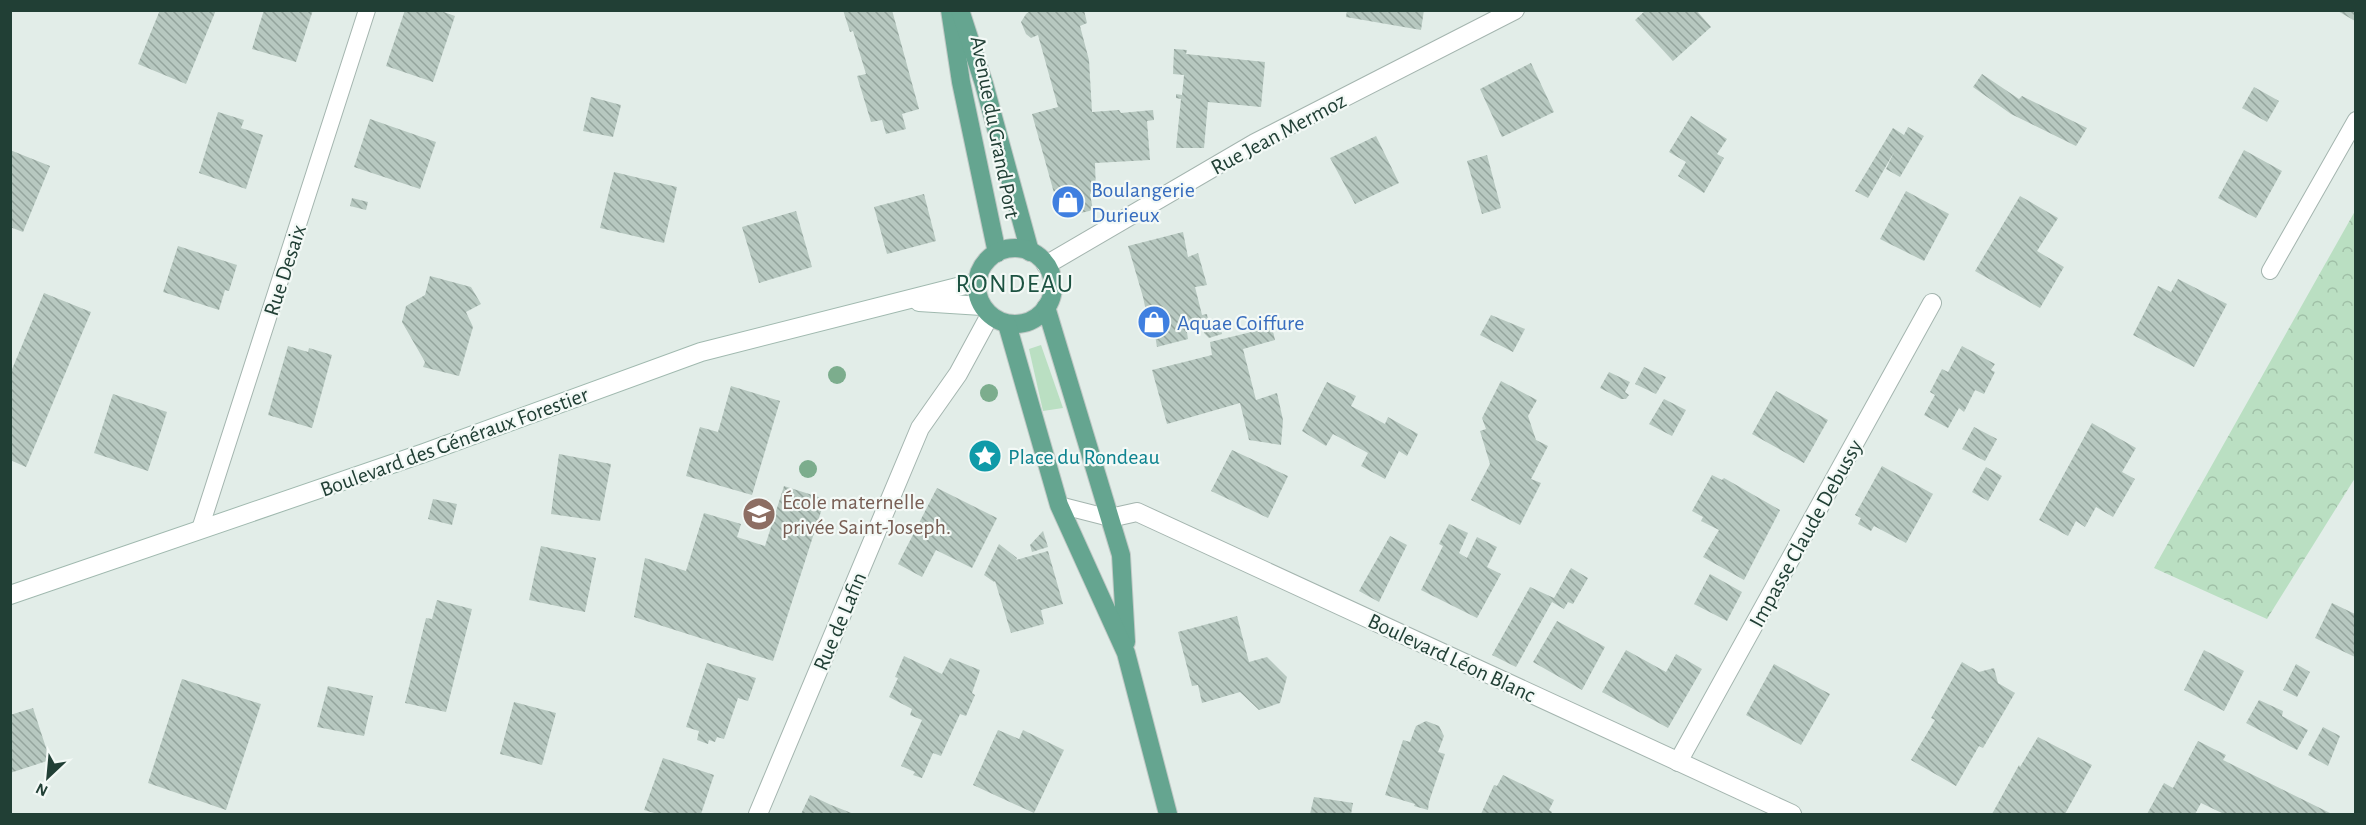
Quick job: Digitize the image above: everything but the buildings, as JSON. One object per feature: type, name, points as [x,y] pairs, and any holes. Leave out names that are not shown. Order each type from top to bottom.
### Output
[{"type":"main road","name":"Avenue du Grand Port","points":[[950,10],[961,82],[997,253]]},
{"type":"main road","name":"Avenue du Grand Port","points":[[960,10],[984,84],[1030,252]]},
{"type":"main road","points":[[1008,249],[1030,252],[1046,265],[1051,275],[1053,286],[1051,297],[1039,316],[1018,324],[1007,324],[986,311],[977,295],[976,282],[987,260],[997,253],[1008,249]]},
{"type":"main road","points":[[1046,307],[1121,555],[1126,653]]},
{"type":"main road","points":[[1007,324],[1059,505],[1126,653],[1168,814]]},
{"type":"street","name":"Rue Jean Mermoz","points":[[1046,265],[1255,143],[1515,10]]},
{"type":"street","points":[[902,301],[976,282]]},
{"type":"street","name":"Boulevard des Généraux Forestier","points":[[10,595],[424,453],[701,352],[902,301]]},
{"type":"street","points":[[902,301],[986,311]]},
{"type":"street","name":"Impasse Claude Debussy","points":[[1678,762],[1932,303]]},
{"type":"street","name":"Rue de Lafin","points":[[758,814],[920,428],[958,374],[986,311]]},
{"type":"street","name":"Boulevard Léon Blanc","points":[[1110,518],[1137,512],[1792,814]]},
{"type":"lane","name":"Rue Desaix","points":[[200,530],[367,10]]},
{"type":"lane","points":[[2270,271],[2355,120]]},
{"type":"lane","points":[[1059,505],[1110,518]]},
{"type":"green space","points":[[2355,211],[2355,478],[2267,619],[2154,568]]},
{"type":"green space","points":[[1041,345],[1063,408],[1043,411],[1029,349]]},
{"type":"place","name":"Boulangerie Durieux","points":[[1068,202]]},
{"type":"place","name":"Aquae Coiffure","points":[[1154,322]]},
{"type":"place","name":"Place du Rondeau","points":[[985,456]]},
{"type":"place","name":"École maternelle privée Saint-Joseph.","points":[[759,514]]},
{"type":"district","name":"RONDEAU","points":[[1015,283]]}]
